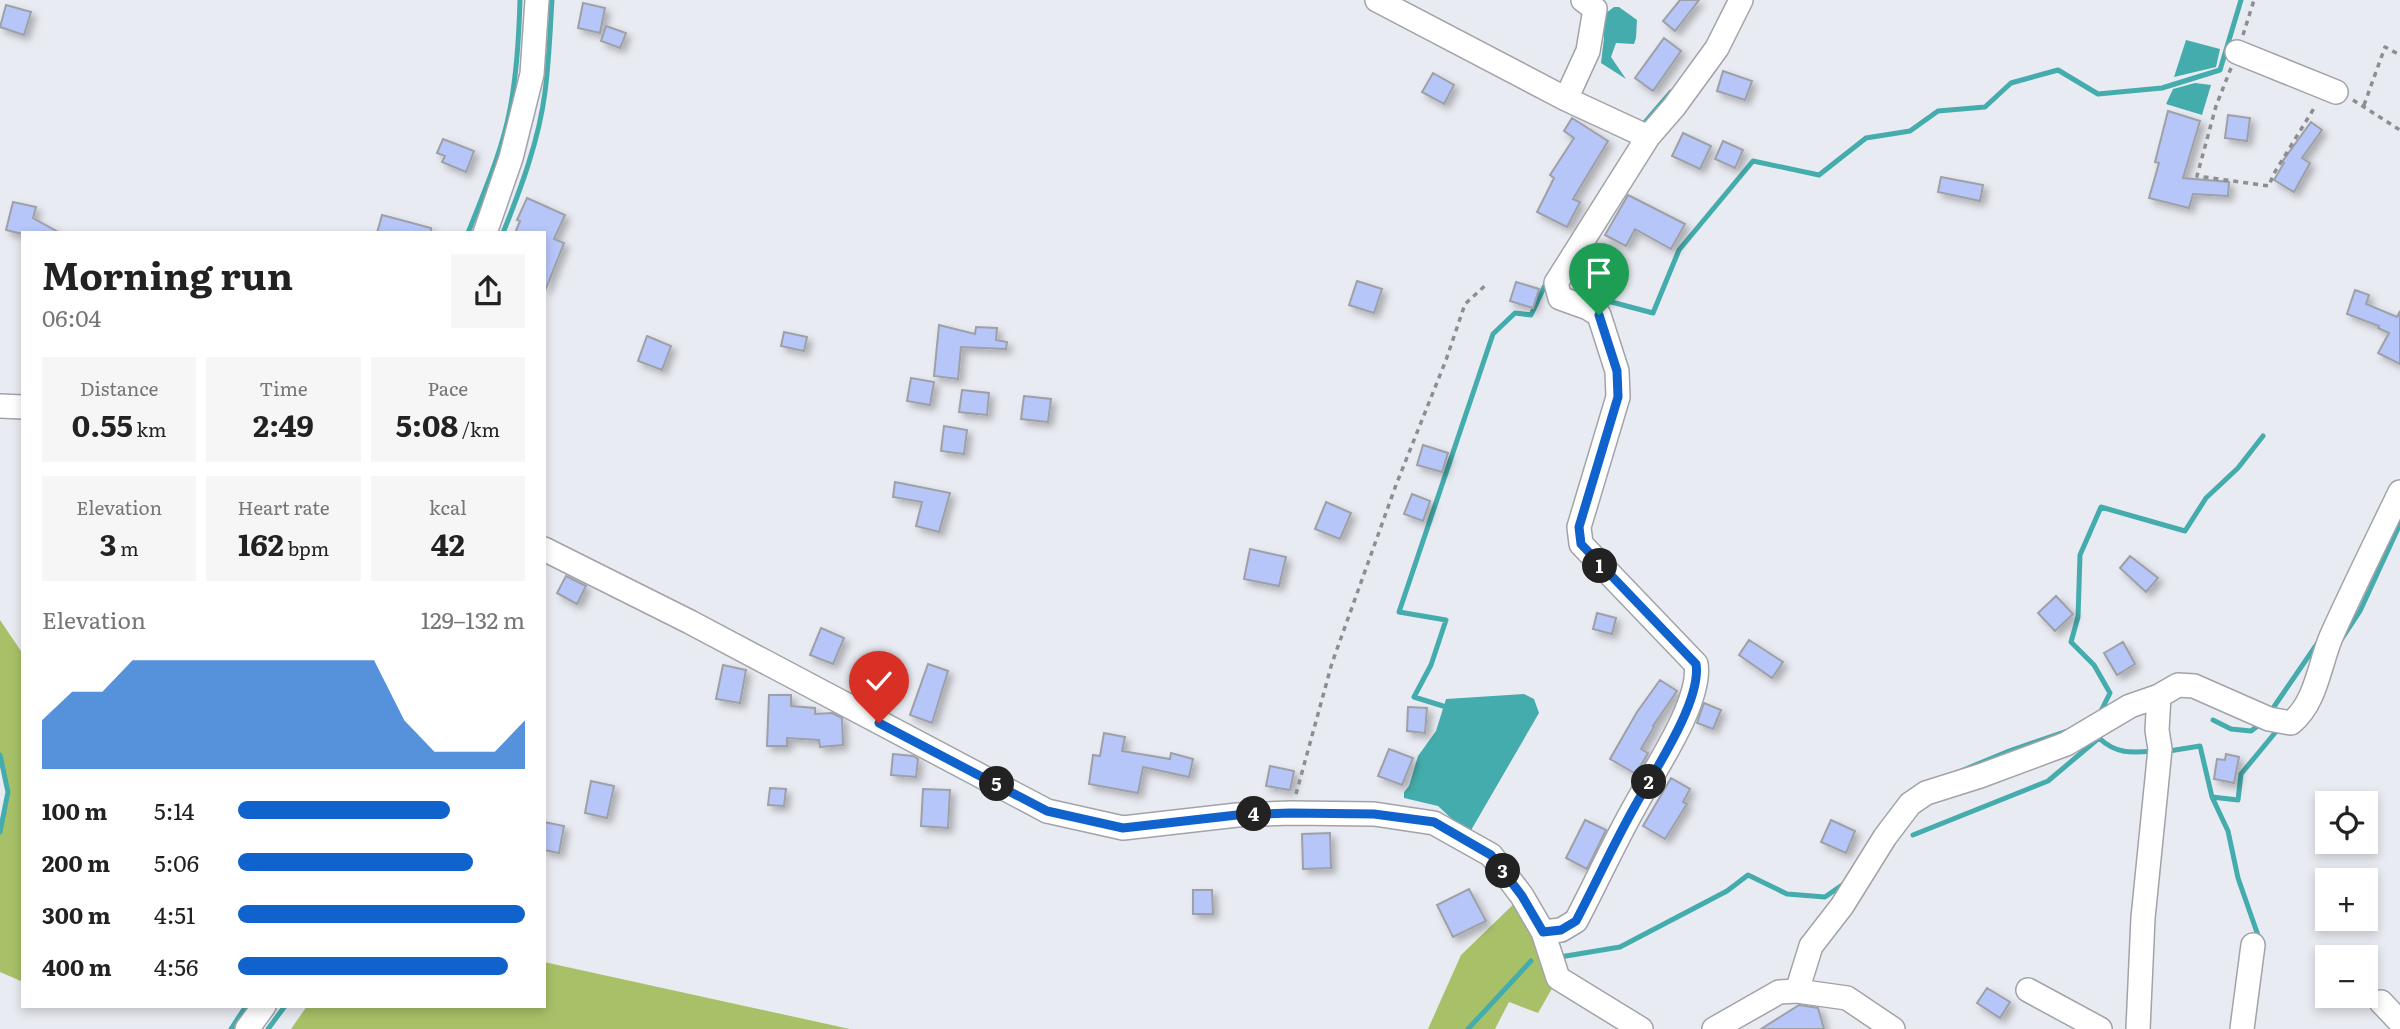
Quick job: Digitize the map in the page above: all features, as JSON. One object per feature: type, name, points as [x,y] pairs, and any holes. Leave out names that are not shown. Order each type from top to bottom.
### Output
[{"type":"street","points":[[486,231],[511,158],[532,74],[537,0]]},
{"type":"street","points":[[1377,0],[1566,99],[1648,137]]},
{"type":"street","points":[[1566,99],[1590,41],[1595,9],[1583,0]]},
{"type":"street","points":[[1543,932],[1561,930],[1576,921],[1634,807],[1674,739],[1697,683],[1696,664],[1581,544],[1579,527],[1618,397],[1617,371],[1599,315],[1588,308],[1564,301],[1556,288],[1561,273],[1648,137],[1674,107],[1717,48],[1741,0]]},
{"type":"street","points":[[2237,52],[2336,92]]},
{"type":"street","points":[[0,406],[21,407]]},
{"type":"street","points":[[1797,991],[1811,946],[1842,906],[1885,837],[1910,804],[1926,793],[2066,744],[2130,706],[2159,696],[2178,685],[2194,687],[2269,719],[2291,723],[2302,714],[2337,624],[2400,492]]},
{"type":"street","points":[[546,550],[690,622],[1047,811],[1123,828],[1237,815],[1290,813],[1374,814],[1434,822],[1491,855],[1522,896],[1543,932],[1558,978],[1641,1029]]},
{"type":"street","points":[[2138,1029],[2143,918],[2160,749],[2157,730],[2159,696]]},
{"type":"street","points":[[2242,1029],[2253,945]]},
{"type":"street","points":[[2028,990],[2100,1029]]},
{"type":"street","points":[[1714,1029],[1779,992],[1797,991],[1847,998],[1894,1029]]},
{"type":"street","points":[[2381,1002],[2400,1022]]},
{"type":"street","points":[[247,1029],[263,1008]]},
{"type":"path","points":[[2254,0],[2216,106],[2197,176],[2269,186],[2308,115],[2323,97],[2336,92],[2364,105],[2400,130]]},
{"type":"path","points":[[2364,105],[2385,47],[2400,55]]},
{"type":"path","points":[[1290,813],[1332,663],[1392,497],[1465,304],[1488,283]]},
{"type":"green space","points":[[0,620],[21,651],[21,981],[0,972],[0,832],[8,792],[0,755]]},
{"type":"green space","points":[[1522,896],[1558,978],[1538,1013],[1509,1002],[1495,1029],[1428,1029],[1461,955]]},
{"type":"green space","points":[[546,962],[850,1029],[291,1029],[306,1008],[546,1008]]},
{"type":"water","points":[[1614,7],[1619,7],[1637,20],[1634,44],[1616,43],[1611,57],[1626,79],[1601,63],[1604,38],[1598,19]]},
{"type":"water","points":[[2186,40],[2220,49],[2216,67],[2174,77]]},
{"type":"water","points":[[2195,83],[2211,85],[2202,115],[2166,104],[2173,89]]},
{"type":"water","points":[[1524,694],[1534,699],[1539,713],[1470,832],[1466,832],[1438,806],[1404,798],[1418,756],[1436,731],[1446,699]]},
{"type":"building","points":[[1680,0],[1699,0],[1675,31],[1663,21]]},
{"type":"building","points":[[583,3],[605,8],[600,33],[578,28]]},
{"type":"building","points":[[6,5],[31,12],[24,35],[0,27]]},
{"type":"building","points":[[606,26],[626,33],[620,48],[601,41]]},
{"type":"building","points":[[1664,38],[1681,51],[1653,91],[1635,78]]},
{"type":"building","points":[[1723,71],[1752,81],[1745,100],[1717,91]]},
{"type":"building","points":[[1433,73],[1454,85],[1444,104],[1422,92]]},
{"type":"building","points":[[2168,111],[2200,121],[2183,178],[2229,182],[2228,196],[2193,194],[2189,208],[2149,198],[2159,163],[2155,162]]},
{"type":"building","points":[[2228,115],[2250,118],[2247,141],[2225,138]]},
{"type":"building","points":[[1572,118],[1608,141],[1573,199],[1580,202],[1567,227],[1537,212],[1554,178],[1550,175],[1574,138],[1564,131]]},
{"type":"building","points":[[2311,122],[2322,130],[2302,158],[2310,163],[2294,192],[2274,180],[2284,163],[2282,162]]},
{"type":"building","points":[[1683,133],[1711,146],[1700,169],[1672,156]]},
{"type":"building","points":[[443,139],[474,151],[466,172],[442,162],[445,156],[437,153]]},
{"type":"building","points":[[1723,141],[1743,150],[1735,168],[1715,159]]},
{"type":"building","points":[[1941,177],[1983,185],[1980,201],[1938,192]]},
{"type":"building","points":[[1628,195],[1685,224],[1671,249],[1635,229],[1626,246],[1605,235]]},
{"type":"building","points":[[527,198],[565,215],[554,239],[564,243],[546,288],[546,231],[516,231],[520,221],[517,220]]},
{"type":"building","points":[[13,202],[36,207],[33,218],[56,231],[18,233],[6,230]]},
{"type":"building","points":[[382,215],[431,228],[431,231],[378,231]]},
{"type":"building","points":[[1357,281],[1382,289],[1374,313],[1349,305]]},
{"type":"building","points":[[1516,282],[1539,289],[1533,308],[1510,301]]},
{"type":"building","points":[[2355,290],[2369,295],[2366,304],[2397,317],[2400,311],[2400,364],[2378,353],[2389,333],[2378,328],[2379,326],[2347,314]]},
{"type":"building","points":[[939,325],[975,334],[976,327],[997,328],[996,340],[1007,342],[1006,349],[961,347],[958,379],[934,376]]},
{"type":"building","points":[[784,332],[807,337],[804,351],[781,346]]},
{"type":"building","points":[[647,336],[671,346],[662,370],[638,361]]},
{"type":"building","points":[[911,378],[934,382],[930,405],[907,401]]},
{"type":"building","points":[[962,390],[989,393],[987,415],[959,412]]},
{"type":"building","points":[[1024,396],[1051,399],[1048,422],[1021,419]]},
{"type":"building","points":[[944,426],[967,430],[964,454],[941,451]]},
{"type":"building","points":[[1423,445],[1448,453],[1442,472],[1417,465]]},
{"type":"building","points":[[895,482],[950,493],[939,532],[916,526],[922,502],[893,497]]},
{"type":"building","points":[[1412,494],[1430,501],[1423,521],[1404,514]]},
{"type":"building","points":[[1326,502],[1351,513],[1340,539],[1315,529]]},
{"type":"building","points":[[1250,549],[1286,557],[1279,586],[1244,579]]},
{"type":"building","points":[[2130,556],[2158,578],[2146,592],[2120,568]]},
{"type":"building","points":[[566,576],[586,586],[577,604],[557,593]]},
{"type":"building","points":[[2056,596],[2073,614],[2055,631],[2038,613]]},
{"type":"building","points":[[1597,613],[1616,618],[1612,634],[1593,629]]},
{"type":"building","points":[[821,628],[844,638],[833,664],[810,655]]},
{"type":"building","points":[[1749,640],[1783,662],[1772,678],[1739,655]]},
{"type":"building","points":[[2123,642],[2135,664],[2117,675],[2104,653]]},
{"type":"building","points":[[928,664],[948,671],[932,723],[910,715]]},
{"type":"building","points":[[723,665],[746,670],[740,703],[716,699]]},
{"type":"building","points":[[1660,680],[1677,691],[1641,749],[1648,753],[1636,774],[1610,759],[1637,712]]},
{"type":"building","points":[[769,695],[791,695],[791,706],[815,708],[815,714],[832,713],[842,718],[843,745],[820,747],[819,740],[787,738],[787,746],[767,746]]},
{"type":"building","points":[[1704,703],[1721,710],[1713,729],[1697,723]]},
{"type":"building","points":[[1408,707],[1427,708],[1425,733],[1407,731]]},
{"type":"building","points":[[1104,733],[1125,737],[1122,751],[1170,759],[1171,753],[1193,759],[1189,777],[1143,767],[1138,793],[1089,784],[1093,755],[1100,756]]},
{"type":"building","points":[[1389,749],[1413,758],[1402,785],[1378,776]]},
{"type":"building","points":[[893,754],[918,759],[916,777],[891,775]]},
{"type":"building","points":[[2226,754],[2239,757],[2234,783],[2214,779],[2217,759],[2225,760]]},
{"type":"building","points":[[1270,766],[1294,771],[1290,790],[1266,786]]},
{"type":"building","points":[[1671,778],[1690,789],[1683,802],[1687,804],[1665,839],[1643,826]]},
{"type":"building","points":[[591,781],[614,786],[607,818],[585,813]]},
{"type":"building","points":[[770,788],[786,789],[784,806],[768,805]]},
{"type":"building","points":[[923,789],[950,790],[948,828],[921,826]]},
{"type":"building","points":[[1585,820],[1606,830],[1587,869],[1566,858]]},
{"type":"building","points":[[1831,820],[1855,831],[1846,853],[1821,842]]},
{"type":"building","points":[[546,822],[564,826],[559,853],[546,850]]},
{"type":"building","points":[[1330,833],[1331,868],[1303,869],[1302,834]]},
{"type":"building","points":[[1469,889],[1486,921],[1453,937],[1437,905]]},
{"type":"building","points":[[1193,890],[1212,890],[1213,914],[1193,914]]},
{"type":"building","points":[[1987,988],[2010,1002],[2000,1018],[1977,1003]]},
{"type":"building","points":[[1799,1005],[1818,1008],[1824,1029],[1761,1029]]},
{"type":"waterway","points":[[469,231],[507,125],[516,68],[520,0]]},
{"type":"waterway","points":[[504,231],[523,181],[542,110],[552,0]]},
{"type":"waterway","points":[[1577,295],[1600,288],[1604,300],[1653,313],[1679,250],[1753,161],[1819,175],[1866,138],[1910,131],[1938,111],[1985,107],[2011,83],[2058,70],[2098,94],[2162,88],[2220,70],[2241,0]]},
{"type":"waterway","points":[[1641,127],[1671,92]]},
{"type":"waterway","points":[[1443,706],[1414,697],[1431,665],[1446,620],[1399,612],[1493,334],[1515,313],[1531,315],[1547,281]]},
{"type":"waterway","points":[[2099,715],[2110,693],[2094,665],[2071,642],[2078,617],[2080,555],[2101,507],[2185,531],[2206,498],[2238,468],[2263,436]]},
{"type":"waterway","points":[[2341,640],[2360,611],[2400,524]]},
{"type":"waterway","points":[[2269,714],[2319,641]]},
{"type":"waterway","points":[[2213,720],[2231,729],[2251,731],[2263,722]]},
{"type":"waterway","points":[[2212,797],[2238,800],[2241,774],[2279,728]]},
{"type":"waterway","points":[[1961,771],[2070,730]]},
{"type":"waterway","points":[[1913,835],[2048,781],[2099,738],[2124,751],[2153,751]]},
{"type":"waterway","points":[[2169,751],[2200,746],[2212,797],[2228,831],[2238,878],[2260,941]]},
{"type":"waterway","points":[[0,755],[8,792],[0,832]]},
{"type":"waterway","points":[[1560,957],[1620,947],[1727,891],[1748,875],[1787,894],[1825,897],[1845,883]]},
{"type":"waterway","points":[[1468,1029],[1531,961]]},
{"type":"waterway","points":[[231,1029],[245,1008]]},
{"type":"waterway","points":[[268,1029],[284,1008]]},
{"type":"route","points":[[879,723],[1047,811],[1123,828],[1237,815],[1290,813],[1374,814],[1434,822],[1491,855],[1522,896],[1543,932],[1561,930],[1576,921],[1634,807],[1674,739],[1697,683],[1698,673],[1696,664],[1581,544],[1579,527],[1618,397],[1617,371],[1599,315]]}]
